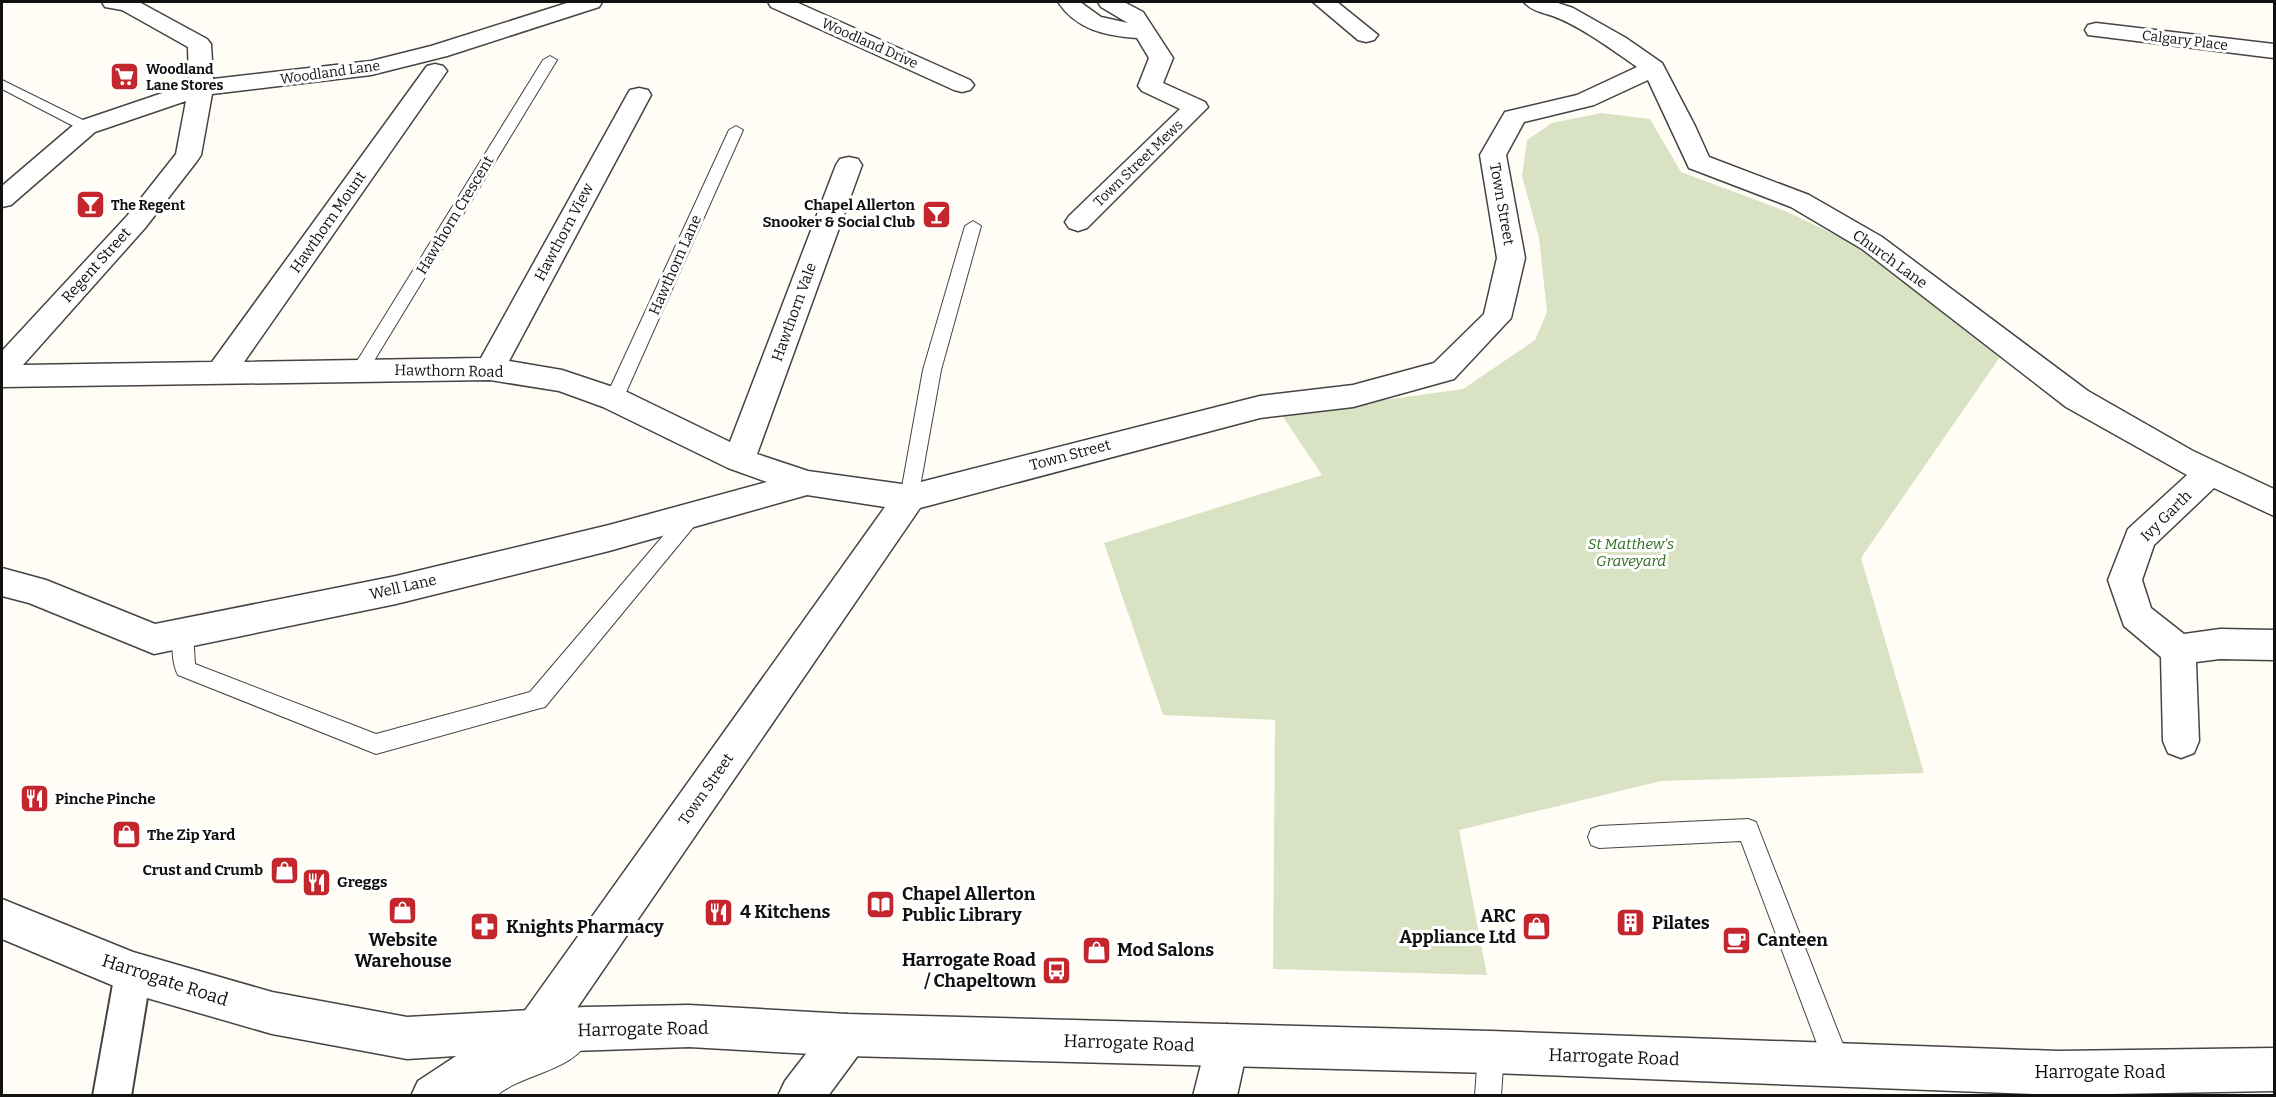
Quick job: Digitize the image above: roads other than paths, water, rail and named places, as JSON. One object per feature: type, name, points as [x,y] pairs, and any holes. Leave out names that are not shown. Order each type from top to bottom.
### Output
[{"type":"street","points":[[113,2],[129,5],[199,44],[201,88]]},
{"type":"street","name":"Woodland Lane","points":[[86,127],[201,88],[371,68],[439,51],[591,2]]},
{"type":"street","name":"Woodland Drive","points":[[779,2],[962,84]]},
{"type":"street","points":[[1069,2],[1077,12],[1095,24],[1125,31],[1144,31]]},
{"type":"street","name":"Town Street Mews","points":[[1078,222],[1196,107],[1150,86],[1161,58],[1135,17],[1109,2]]},
{"type":"street","points":[[1324,2],[1366,35]]},
{"type":"street","name":"Church Lane","points":[[1535,2],[1564,13],[1618,43],[1654,68],[1698,162],[1800,201],[1872,243],[2077,399],[2210,473],[2274,503]]},
{"type":"street","name":"Calgary Place","points":[[2096,30],[2274,51]]},
{"type":"street","name":"Town Street","points":[[536,1031],[909,498],[1260,407],[1353,396],[1444,371],[1497,318],[1511,258],[1493,155],[1514,117],[1585,100],[1654,68]]},
{"type":"street","name":"Hawthorn Mount","points":[[220,373],[435,71]]},
{"type":"street","name":"Regent Street","points":[[2,369],[136,222],[188,155],[201,88]]},
{"type":"street","name":"Hawthorn View","points":[[490,369],[639,95]]},
{"type":"street","points":[[2,199],[86,127]]},
{"type":"street","name":"Hawthorn Vale","points":[[739,460],[849,165]]},
{"type":"street","name":"Hawthorn Road","points":[[2,376],[490,369],[562,381],[615,399],[739,460],[807,483],[909,498]]},
{"type":"street","name":"Ivy Garth","points":[[2178,650],[2136,616],[2125,580],[2140,538],[2210,473]]},
{"type":"street","name":"Well Lane","points":[[2,582],[34,590],[154,639],[396,590],[807,483]]},
{"type":"street","points":[[2181,741],[2178,650],[2220,644],[2274,645]]},
{"type":"street","name":"Harrogate Road","points":[[2,919],[133,973],[272,1013],[407,1038],[585,1028],[688,1026],[847,1035],[1491,1052],[1838,1065],[2062,1084],[2274,1070]]},
{"type":"street","points":[[112,1095],[133,973]]},
{"type":"street","points":[[433,1095],[536,1031]]},
{"type":"street","points":[[800,1095],[847,1035]]},
{"type":"street","points":[[1215,1095],[1227,1045]]},
{"type":"lane","name":"Hawthorn Crescent","points":[[360,370],[550,60]]},
{"type":"lane","points":[[2,84],[86,127]]},
{"type":"lane","name":"Hawthorn Lane","points":[[615,399],[736,130]]},
{"type":"lane","points":[[909,498],[932,370],[973,226]]},
{"type":"lane","points":[[183,633],[185,669],[376,744],[537,700],[693,514]]},
{"type":"lane","points":[[1599,837],[1748,830],[1838,1065]]},
{"type":"lane","points":[[476,1095],[501,1075],[558,1054],[585,1028]]},
{"type":"lane","points":[[1488,1095],[1491,1052]]},
{"type":"place","name":"Woodland Lane Stores","points":[[125,77]]},
{"type":"place","name":"The Regent","points":[[90,205]]},
{"type":"place","name":"Chapel Allerton Snooker & Social Club","points":[[936,214]]},
{"type":"place","name":"Pinche Pinche","points":[[34,799]]},
{"type":"place","name":"The Zip Yard","points":[[126,835]]},
{"type":"place","name":"Crust and Crumb","points":[[284,870]]},
{"type":"place","name":"Greggs","points":[[316,882]]},
{"type":"place","name":"Chapel Allerton Public Library","points":[[881,904]]},
{"type":"place","name":"Website Warehouse","points":[[403,911]]},
{"type":"place","name":"4 Kitchens","points":[[719,912]]},
{"type":"place","name":"Pilates","points":[[1631,923]]},
{"type":"place","name":"ARC Appliance Ltd","points":[[1537,926]]},
{"type":"place","name":"Knights Pharmacy","points":[[485,927]]},
{"type":"place","name":"Canteen","points":[[1736,940]]},
{"type":"place","name":"Mod Salons","points":[[1096,950]]},
{"type":"place","name":"Harrogate Road / Chapeltown","points":[[1057,970]]},
{"type":"park label","name":"St Matthew's Graveyard","points":[[1631,552]]}]
